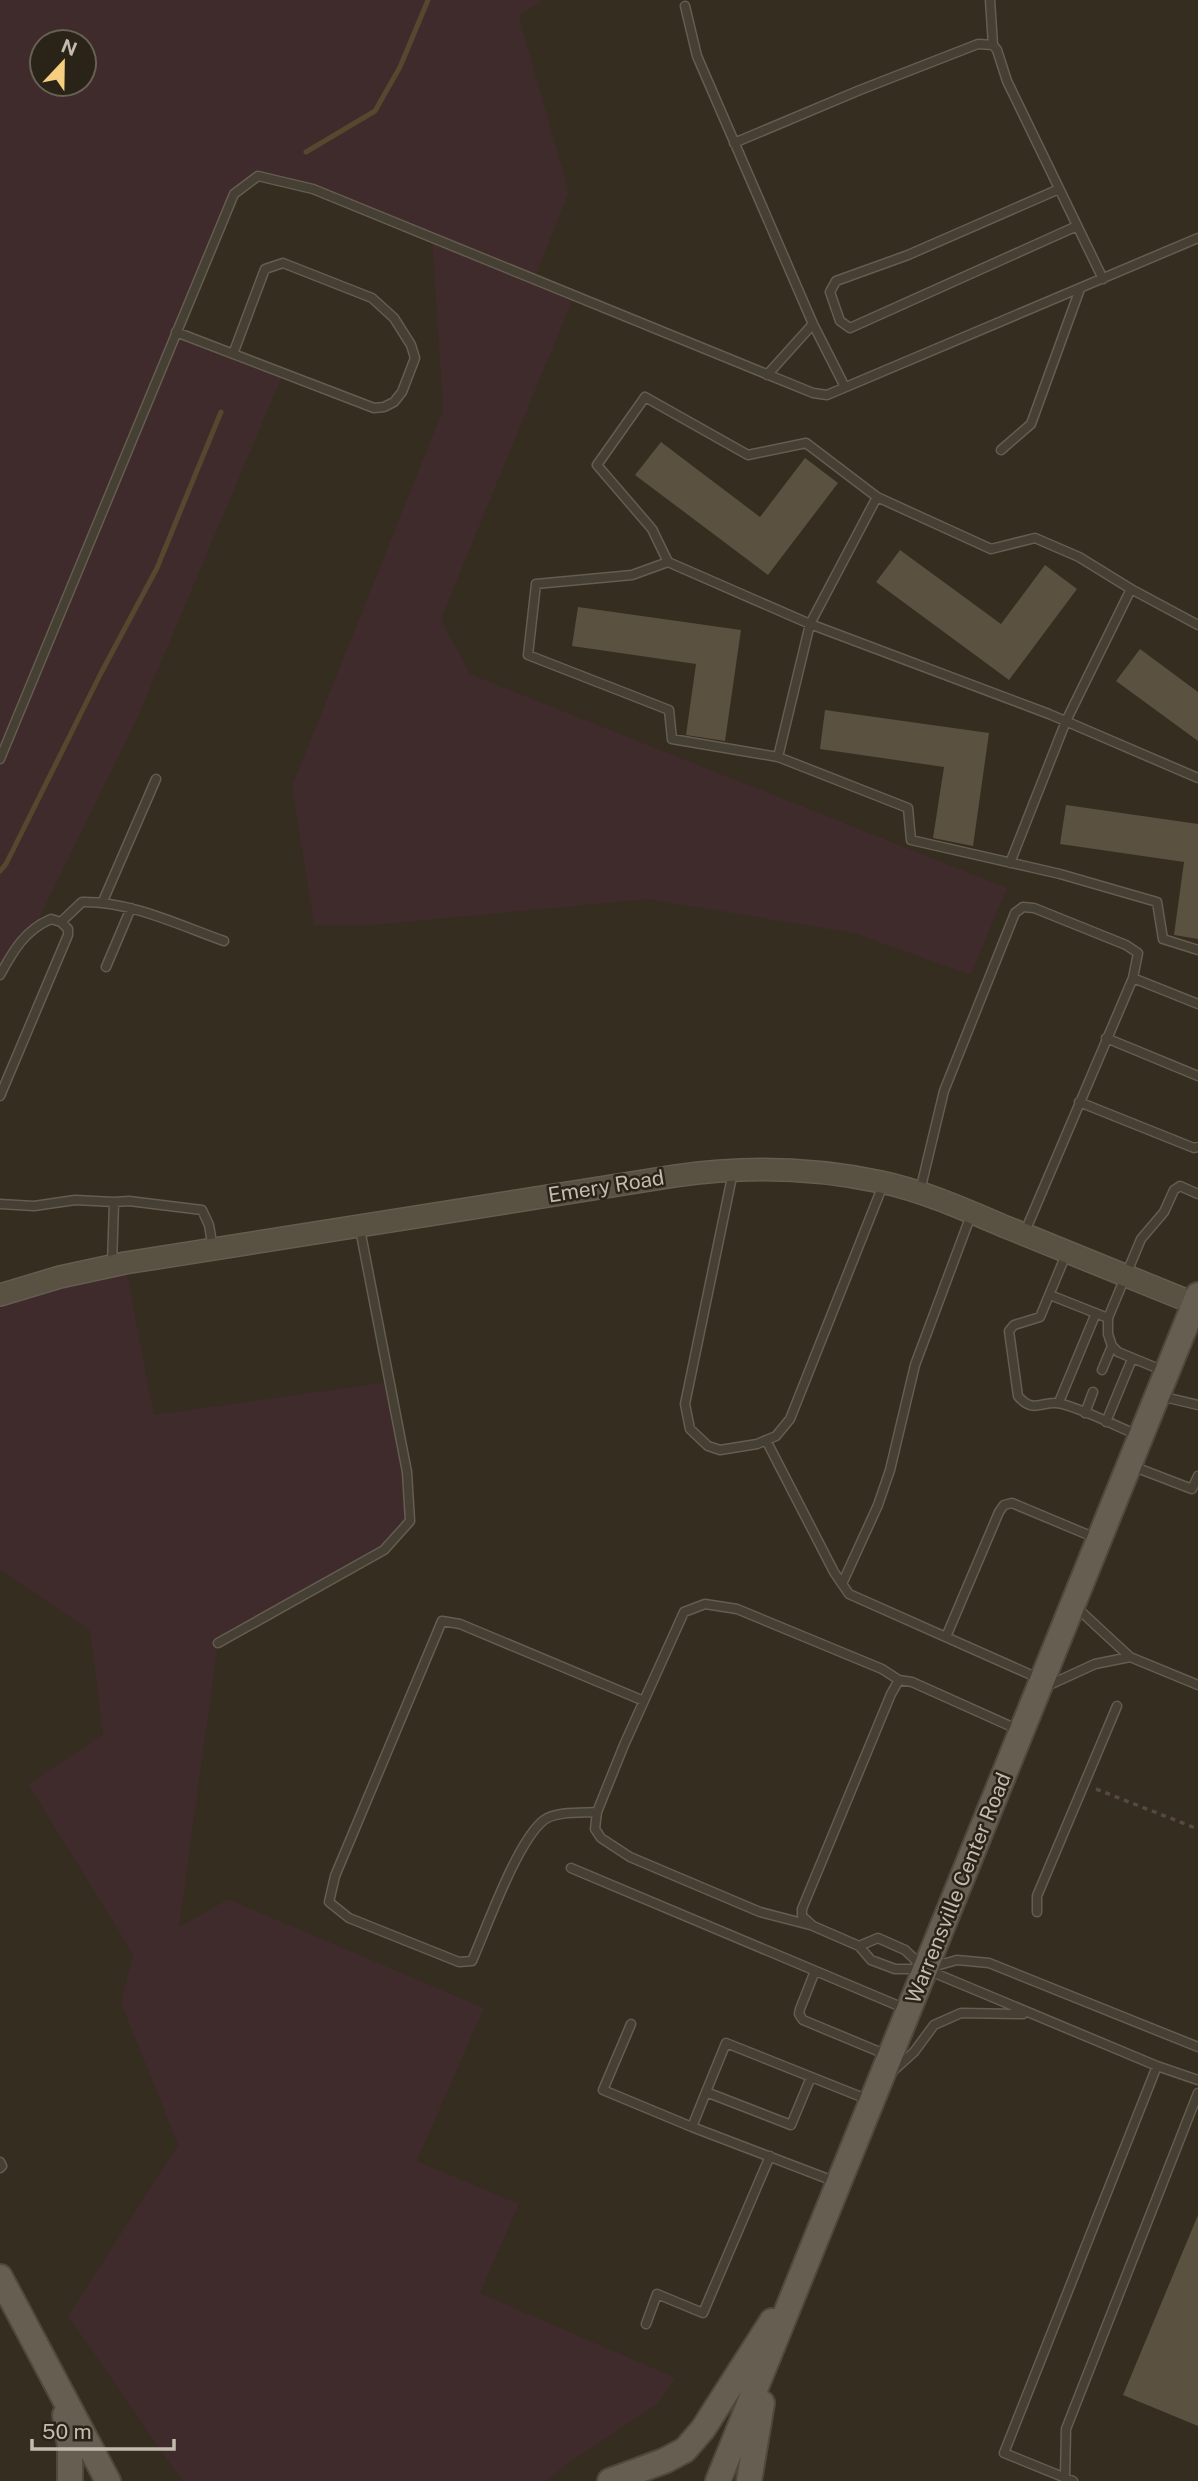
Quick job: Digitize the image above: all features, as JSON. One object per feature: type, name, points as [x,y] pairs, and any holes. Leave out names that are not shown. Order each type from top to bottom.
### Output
[{"type":"main road","name":"Warrensville Center Road","points":[[719,2481],[1197,1301]]},
{"type":"main road","points":[[610,2481],[673,2458],[690,2444],[703,2429],[802,2273]]},
{"type":"main road","points":[[0,2277],[108,2481]]},
{"type":"main road","points":[[749,2481],[768,2360]]},
{"type":"main road","points":[[63,2397],[70,2446],[70,2481]]},
{"type":"street","name":"Emery Road","points":[[0,1295],[112,1265],[676,1175],[795,1171],[847,1176],[884,1183],[919,1194],[1197,1301]]},
{"type":"lane","points":[[990,0],[993,45],[1007,81],[1103,279]]},
{"type":"lane","points":[[685,6],[697,56],[813,324],[845,387]]},
{"type":"lane","points":[[734,143],[978,44],[993,45]]},
{"type":"lane","points":[[0,759],[234,194],[258,176],[313,189],[813,393],[827,394],[1198,238]]},
{"type":"lane","points":[[1059,189],[908,255],[836,281],[830,292],[840,321],[850,328],[1077,226]]},
{"type":"lane","points":[[176,332],[233,354],[374,408],[384,408],[394,402],[402,392],[415,358],[411,345],[394,318],[372,298],[283,263],[265,269],[233,354]]},
{"type":"lane","points":[[1001,450],[1031,424],[1080,289]]},
{"type":"lane","points":[[767,374],[813,324]]},
{"type":"lane","points":[[1198,625],[1079,557],[1035,538],[991,548],[877,497],[806,443],[748,455],[645,397],[597,465],[652,529],[668,562],[810,624],[1066,722],[1198,778]]},
{"type":"lane","points":[[778,757],[810,624],[877,497]]},
{"type":"lane","points":[[668,562],[632,575],[536,583],[528,655],[669,710],[672,739],[778,757],[908,808],[911,840],[1157,902],[1163,939],[1198,950]]},
{"type":"lane","points":[[1010,863],[1066,722],[1131,589]]},
{"type":"lane","points":[[103,901],[156,779]]},
{"type":"lane","points":[[61,922],[82,902],[103,901],[131,908],[224,941]]},
{"type":"lane","points":[[919,1194],[944,1091],[1015,913],[1023,907],[1034,908],[1126,945],[1138,953],[1133,978],[1024,1234]]},
{"type":"lane","points":[[106,967],[131,908]]},
{"type":"lane","points":[[0,975],[14,949],[36,925],[51,919],[61,922],[68,929],[68,935],[0,1096]]},
{"type":"lane","points":[[1133,978],[1198,1004]]},
{"type":"lane","points":[[1106,1038],[1198,1076]]},
{"type":"lane","points":[[1079,1102],[1194,1148],[1198,1147]]},
{"type":"lane","points":[[733,1171],[685,1404],[690,1429],[708,1446],[720,1450],[757,1444],[776,1436],[790,1419],[884,1183]]},
{"type":"lane","points":[[1166,1373],[1118,1352],[1112,1346],[1108,1334],[1108,1318],[1142,1238],[1164,1212],[1177,1186],[1198,1194]]},
{"type":"lane","points":[[0,1203],[34,1206],[75,1200],[129,1201],[202,1210],[209,1225],[213,1249]]},
{"type":"lane","points":[[112,1265],[114,1202]]},
{"type":"lane","points":[[842,1584],[878,1505],[890,1470],[915,1365],[972,1213]]},
{"type":"lane","points":[[218,1643],[384,1550],[410,1521],[407,1472],[359,1226]]},
{"type":"lane","points":[[1067,1251],[1040,1317],[1014,1325],[1009,1331],[1018,1395],[1024,1403],[1031,1406],[1059,1402],[1141,1436]]},
{"type":"lane","points":[[1050,1295],[1108,1318]]},
{"type":"lane","points":[[1059,1402],[1096,1313]]},
{"type":"lane","points":[[1102,1370],[1112,1346]]},
{"type":"lane","points":[[1106,1422],[1132,1359]]},
{"type":"lane","points":[[1085,1413],[1093,1392]]},
{"type":"lane","points":[[1157,1396],[1198,1405]]},
{"type":"lane","points":[[766,1440],[834,1572],[849,1594],[946,1637],[1040,1685],[1095,1664],[1130,1657]]},
{"type":"lane","points":[[1129,1465],[1192,1489],[1198,1476]]},
{"type":"lane","points":[[946,1637],[999,1512],[1004,1506],[1013,1503],[1099,1539]]},
{"type":"lane","points":[[1021,1731],[737,1609],[705,1604],[684,1612],[597,1812],[595,1829],[601,1838],[630,1857],[760,1912],[813,1926],[859,1946],[871,1960],[895,1969],[925,1969],[957,1960],[989,1963],[1198,2047]]},
{"type":"lane","points":[[1073,1604],[1130,1657],[1198,1685]]},
{"type":"lane","points":[[597,1812],[545,1819],[524,1841],[472,1961],[458,1962],[349,1918],[329,1902],[335,1876],[442,1621],[460,1624],[644,1701]]},
{"type":"lane","points":[[813,1926],[802,1916],[802,1909],[899,1680]]},
{"type":"lane","points":[[1037,1912],[1037,1896],[1117,1706]]},
{"type":"lane","points":[[571,1868],[908,2010]]},
{"type":"lane","points":[[859,1946],[878,1938],[905,1950],[925,1969],[1157,2066],[1198,2080]]},
{"type":"lane","points":[[815,1970],[799,2014],[803,2020],[890,2056]]},
{"type":"lane","points":[[692,2127],[726,2043],[811,2077],[875,2092],[914,2052],[934,2025],[961,2012],[1031,2014]]},
{"type":"lane","points":[[631,2024],[603,2090],[839,2183]]},
{"type":"lane","points":[[1157,2066],[1004,2453],[1069,2479],[1066,2429],[1198,2092]]},
{"type":"lane","points":[[706,2092],[791,2124],[811,2077]]},
{"type":"lane","points":[[646,2324],[657,2294],[703,2313],[770,2157]]},
{"type":"lane","points":[[0,2162],[0,2168]]},
{"type":"path","points":[[1094,1788],[1198,1829]]},
{"type":"shaded area","points":[[0,0],[543,0],[519,17],[569,192],[534,280],[574,296],[441,619],[470,674],[1007,888],[971,975],[853,933],[648,899],[374,925],[314,925],[292,786],[443,410],[432,238],[313,189],[258,176],[234,194],[177,332],[283,374],[138,717],[36,925],[0,975]]},
{"type":"shaded area","points":[[125,1263],[154,1415],[389,1382],[407,1472],[410,1521],[384,1550],[218,1643],[179,1927],[228,1899],[484,2008],[417,2161],[519,2204],[480,2293],[676,2378],[656,2405],[563,2467],[548,2481],[182,2481],[68,2316],[178,2145],[121,2003],[133,1954],[28,1784],[103,1734],[90,1631],[0,1569],[0,1295]]},
{"type":"building","points":[[661,442],[760,517],[805,458],[838,483],[768,575],[635,475]]},
{"type":"building","points":[[900,550],[1001,624],[1045,565],[1077,589],[1009,680],[876,582]]},
{"type":"building","points":[[578,607],[741,630],[725,741],[686,735],[696,664],[572,646]]},
{"type":"building","points":[[1140,649],[1198,692],[1198,741],[1116,681]]},
{"type":"building","points":[[825,710],[989,733],[973,846],[933,838],[944,767],[820,749]]},
{"type":"building","points":[[1066,805],[1198,824],[1198,939],[1174,935],[1184,862],[1060,844]]},
{"type":"building","points":[[1198,2215],[1198,2426],[1123,2395]]},
{"type":"waterway","points":[[306,152],[375,111],[400,67],[428,0]]},
{"type":"waterway","points":[[0,871],[6,864],[101,673],[157,568],[221,412]]}]
